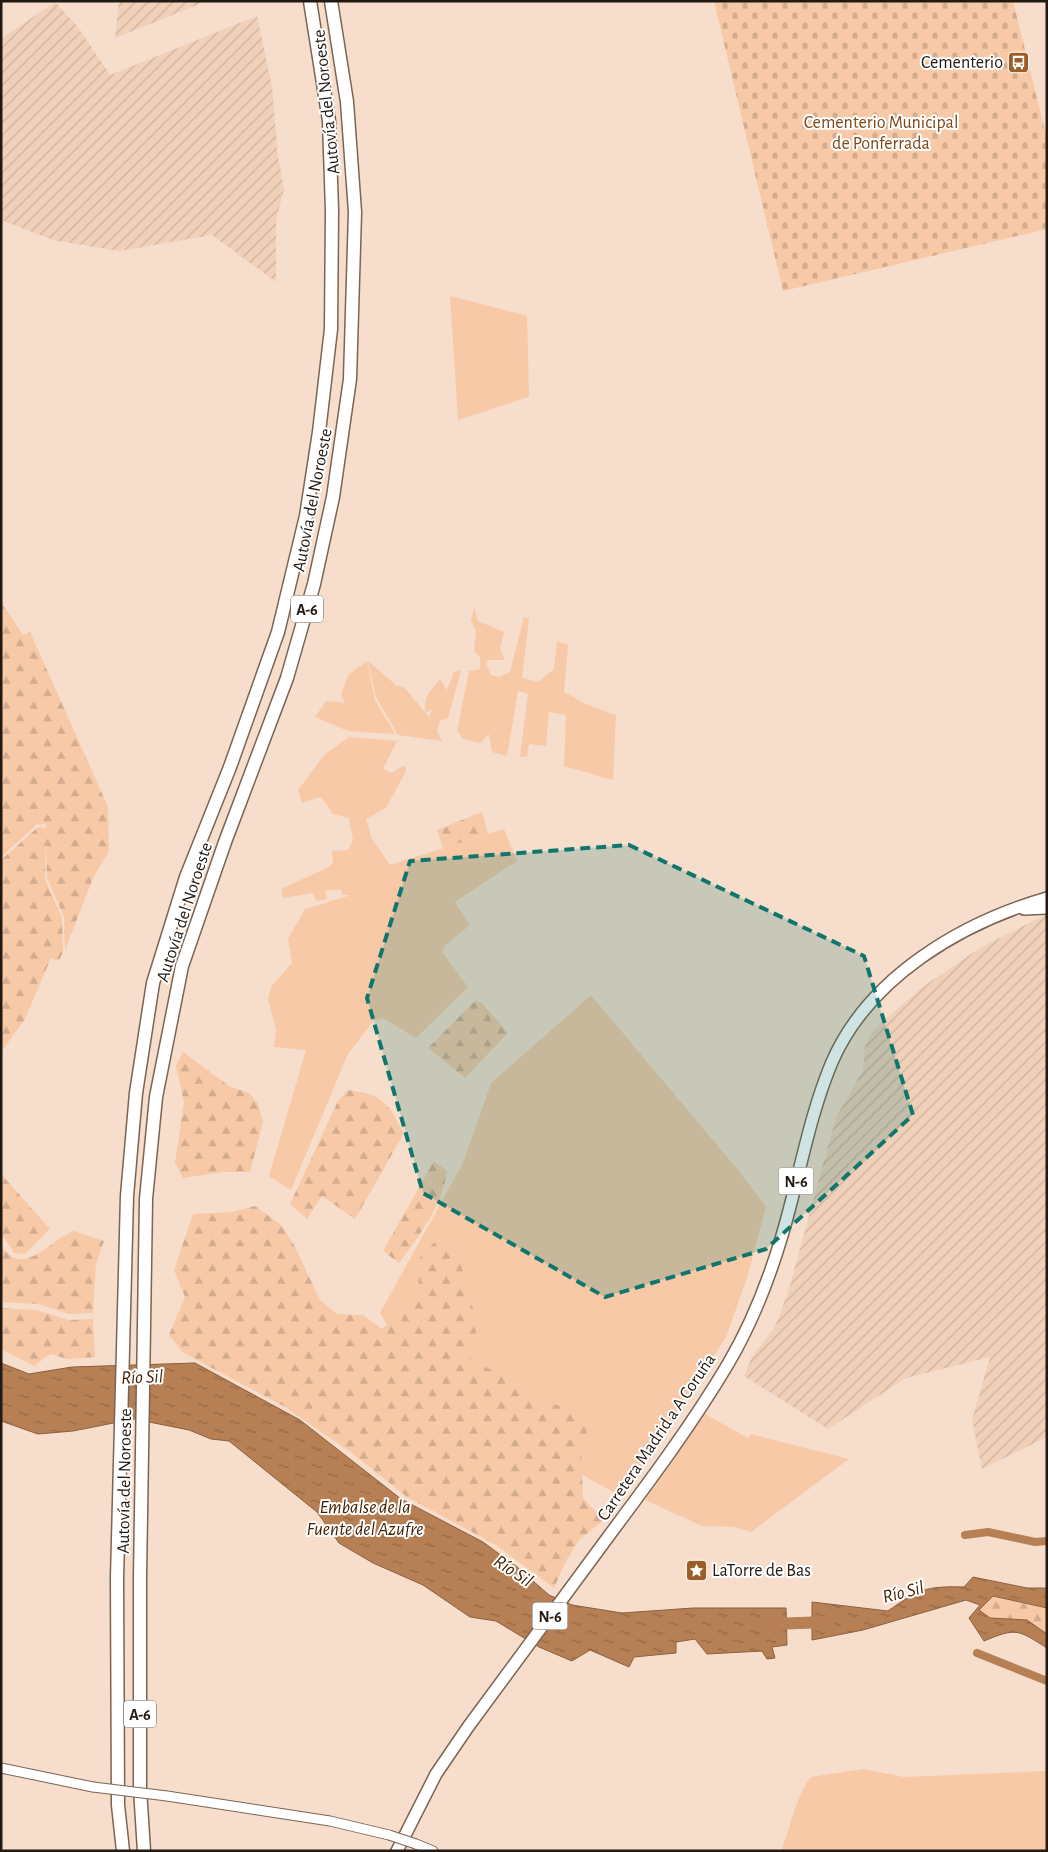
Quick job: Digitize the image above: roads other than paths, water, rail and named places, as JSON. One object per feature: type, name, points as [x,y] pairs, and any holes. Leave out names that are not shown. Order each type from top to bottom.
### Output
[{"type":"highway","name":"Autovía del Noroeste","points":[[123,1851],[118,1805],[117,1578],[127,1196],[136,1093],[153,983],[186,878],[230,767],[278,632],[306,516],[320,432],[331,329],[332,211],[329,121],[310,1]]},
{"type":"highway","name":"Autovía del Noroeste","points":[[144,1851],[140,1789],[140,1577],[146,1199],[156,1097],[182,966],[225,842],[287,678],[314,584],[333,497],[350,379],[355,212],[347,102],[331,1]]},
{"type":"highway","name":"Carretera Madrid a A Coruña","points":[[397,1851],[406,1829],[436,1774],[468,1727],[682,1436],[728,1364],[751,1321],[781,1239],[816,1105],[834,1060],[858,1020],[875,998],[895,979],[938,946],[976,924],[1047,898]]},
{"type":"highway","points":[[1013,910],[1047,908]]},
{"type":"street","points":[[1,1768],[93,1787],[321,1819],[389,1836],[433,1851]]},
{"type":"water","name":"Embalse de la Fuente del Azufre","points":[[1,1363],[29,1374],[72,1367],[195,1363],[300,1420],[401,1499],[483,1542],[517,1567],[549,1595],[572,1605],[622,1613],[693,1608],[786,1608],[787,1645],[772,1647],[775,1658],[767,1659],[762,1651],[707,1654],[695,1639],[676,1642],[676,1653],[634,1657],[629,1667],[590,1650],[572,1661],[539,1647],[496,1621],[470,1617],[423,1585],[373,1563],[339,1543],[317,1512],[229,1441],[211,1439],[189,1430],[134,1419],[73,1431],[38,1434],[1,1421]]},
{"type":"water","points":[[973,1577],[1027,1588],[1047,1588],[1047,1608],[993,1596],[979,1610],[990,1618],[1027,1620],[1047,1634],[1047,1648],[1030,1637],[1017,1632],[1011,1632],[984,1641],[969,1618],[980,1605],[966,1600],[863,1630],[812,1640],[812,1602],[888,1611],[923,1590],[940,1587],[964,1587]]},
{"type":"waterway","points":[[965,1535],[988,1532],[1035,1542],[1047,1541]]},
{"type":"waterway","name":"Río Sil","points":[[771,1624],[828,1622]]},
{"type":"waterway","points":[[977,1653],[1047,1681]]},
{"type":"place","name":"Cementerio","points":[[1019,62]]},
{"type":"place","name":"LaTorre de Bas","points":[[696,1570]]},
{"type":"park label","name":"Cementerio Municipal de Ponferrada","points":[[881,132]]}]
